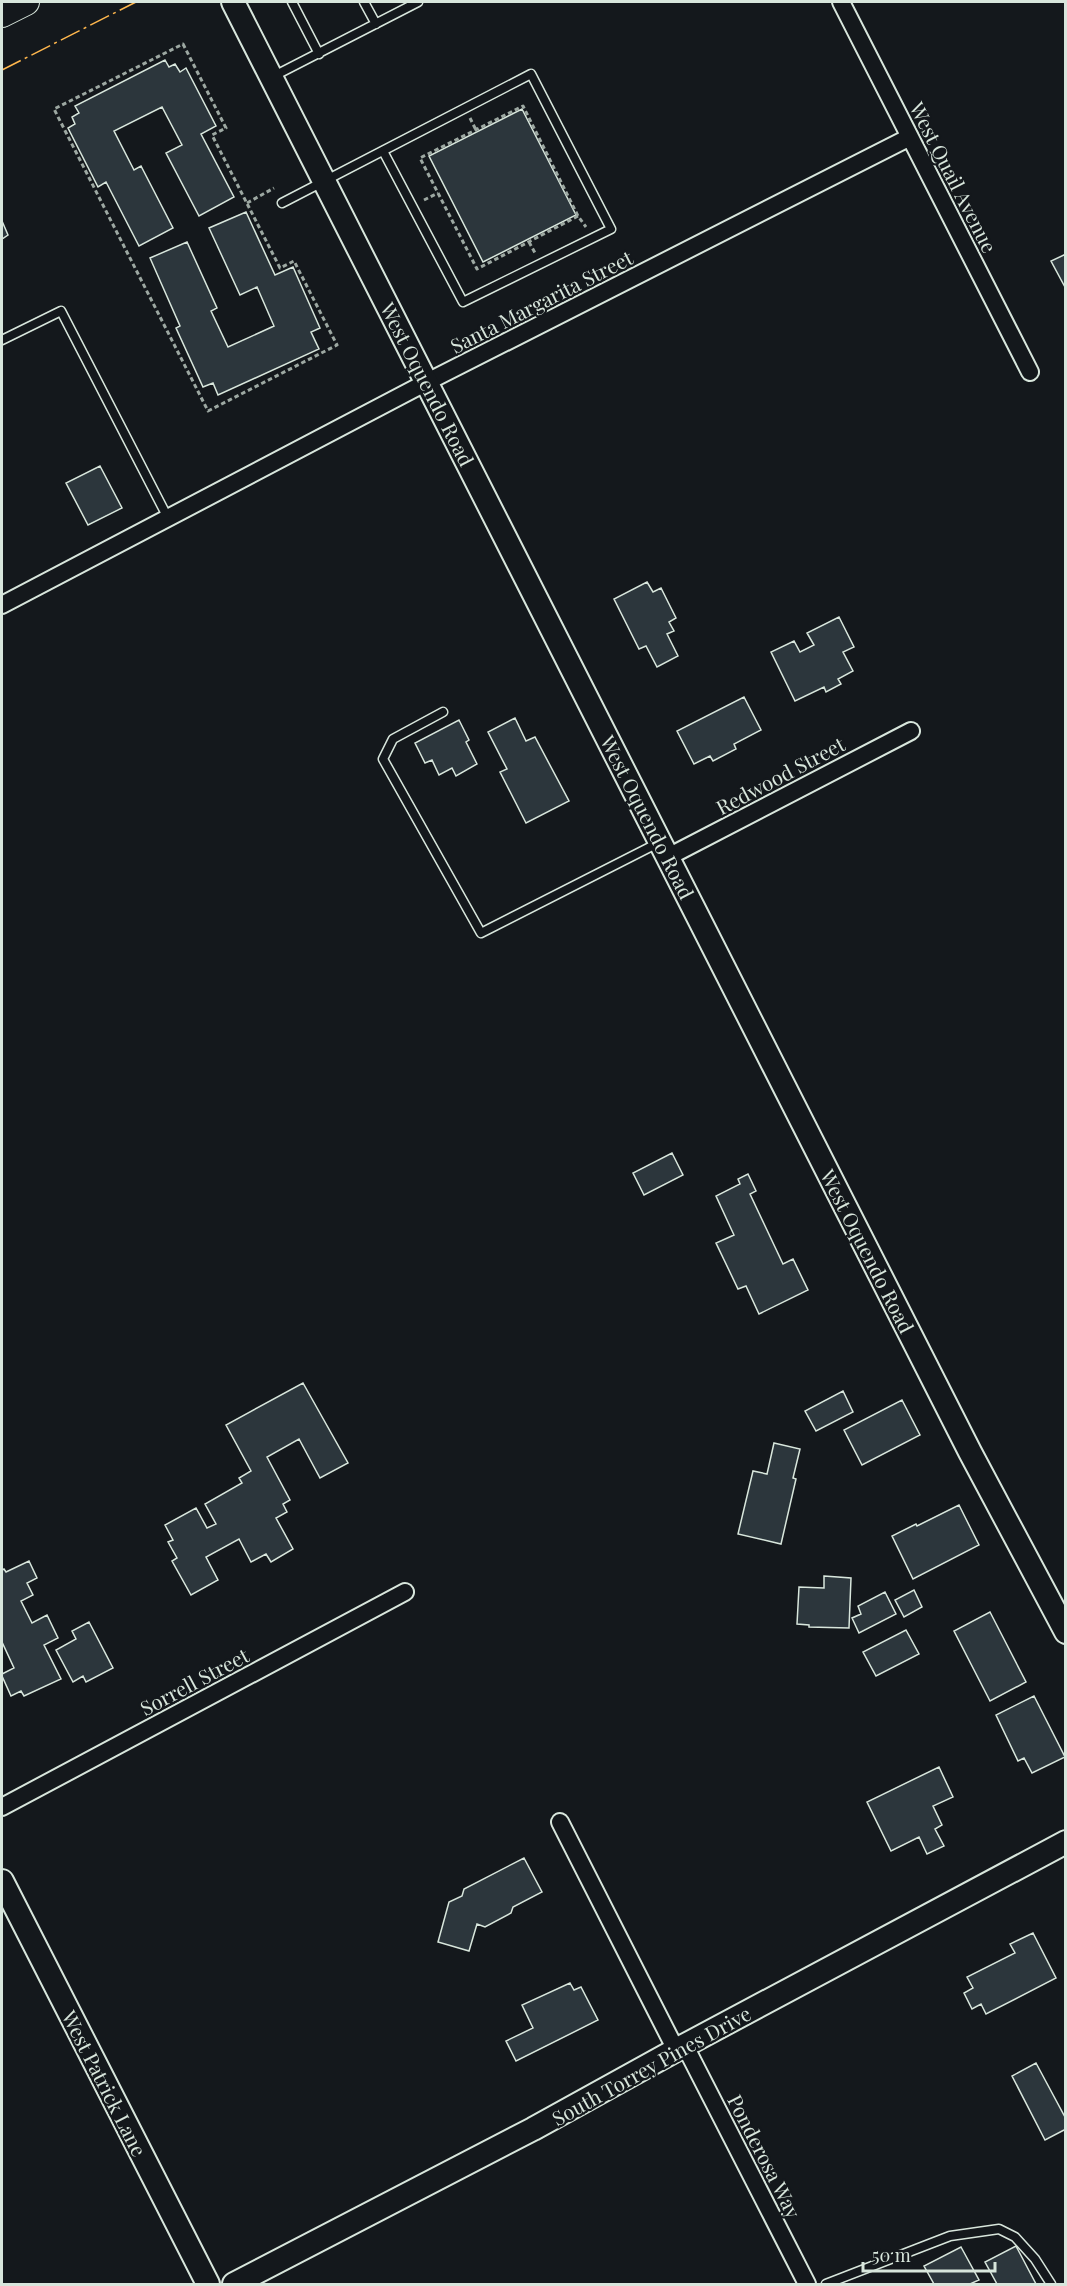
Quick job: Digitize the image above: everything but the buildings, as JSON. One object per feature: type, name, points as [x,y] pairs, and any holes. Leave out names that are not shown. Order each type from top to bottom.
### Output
[{"type":"main road","points":[[2,14],[26,2]]},
{"type":"street","name":"West Oquendo Road","points":[[233,2],[970,1452],[1065,1632]]},
{"type":"street","name":"West Quail Avenue","points":[[841,2],[1030,372]]},
{"type":"street","name":"Santa Margarita Street","points":[[2,605],[427,382],[910,137]]},
{"type":"street","name":"Redwood Street","points":[[664,849],[910,731]]},
{"type":"street","name":"Sorrell Street","points":[[2,1807],[405,1592]]},
{"type":"street","name":"Ponderosa Way","points":[[560,1822],[807,2284]]},
{"type":"street","name":"South Torrey Pines Drive","points":[[234,2284],[533,2129],[1065,1842]]},
{"type":"street","name":"West Patrick Lane","points":[[2,1881],[208,2284]]},
{"type":"lane","points":[[292,2],[319,54]]},
{"type":"lane","points":[[364,2],[376,24]]},
{"type":"lane","points":[[272,78],[418,2]]},
{"type":"lane","points":[[282,203],[324,180],[383,150],[531,75],[611,229],[463,302],[383,150]]},
{"type":"lane","points":[[2,340],[61,311],[169,519]]},
{"type":"lane","points":[[444,712],[393,739],[383,759],[481,933],[664,849]]},
{"type":"lane","points":[[826,2284],[950,2236],[999,2229],[1015,2236],[1035,2259],[1050,2284]]},
{"type":"path","points":[[183,44],[226,128],[212,135],[247,202],[280,268],[294,261],[337,345],[208,411],[54,109],[183,44]]},
{"type":"path","points":[[523,106],[578,216],[477,269],[438,193],[420,158],[523,106]]},
{"type":"path","points":[[247,202],[274,188]]},
{"type":"path","points":[[412,206],[438,193]]},
{"type":"power","points":[[2,70],[136,2]]}]
